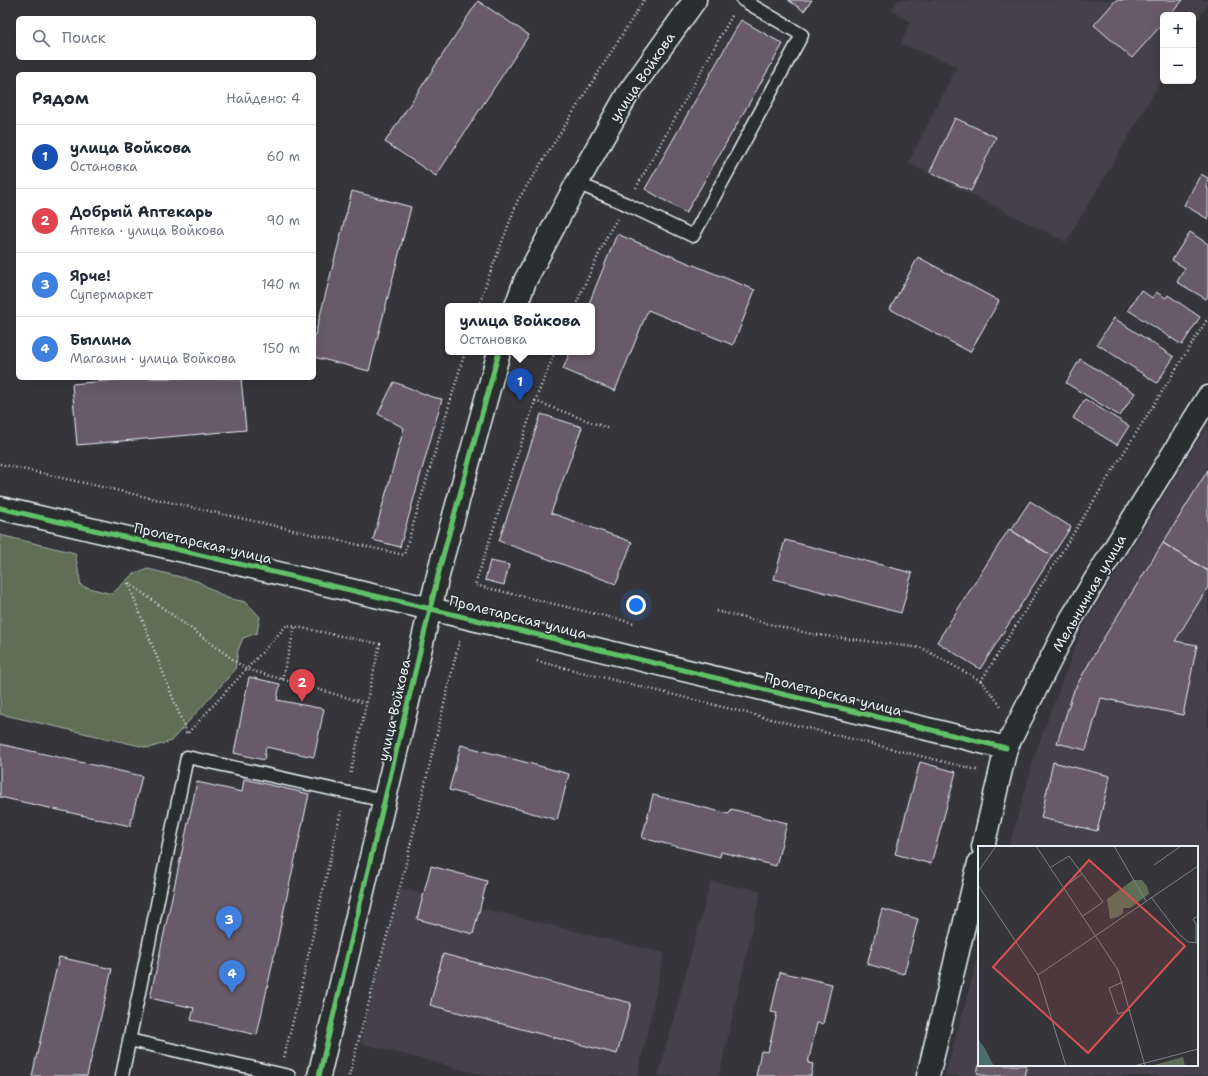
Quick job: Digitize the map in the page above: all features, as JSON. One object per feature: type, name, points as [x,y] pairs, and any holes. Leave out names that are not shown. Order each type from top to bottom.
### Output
[{"type":"street","name":"улица Войкова","points":[[517,303],[525,281],[577,183],[627,95],[695,0]]},
{"type":"street","name":"улица Войкова","points":[[319,1076],[441,563],[498,355]]},
{"type":"street","name":"Мельничная улица","points":[[983,846],[1006,748],[1071,618],[1208,397]]},
{"type":"street","name":"Пролетарская улица","points":[[0,508],[431,608],[1006,748]]},
{"type":"street","points":[[928,1076],[978,866]]},
{"type":"lane","points":[[577,183],[626,204],[693,236],[802,35],[743,0]]},
{"type":"lane","points":[[122,1076],[187,757],[385,801]]},
{"type":"lane","points":[[129,1040],[289,1076]]},
{"type":"path","points":[[480,303],[518,200],[644,0]]},
{"type":"path","points":[[576,303],[608,232],[626,204],[734,14]]},
{"type":"path","points":[[981,681],[1208,318]]},
{"type":"path","points":[[0,464],[404,555],[464,355]]},
{"type":"path","points":[[554,355],[535,401],[475,585],[634,623]]},
{"type":"path","points":[[535,401],[607,428]]},
{"type":"path","points":[[187,734],[128,583],[246,669],[366,703]]},
{"type":"path","points":[[716,611],[811,634],[922,648],[981,681],[1017,726]]},
{"type":"path","points":[[282,680],[295,627]]},
{"type":"path","points":[[349,1076],[402,880],[457,649],[459,642],[466,644]]},
{"type":"path","points":[[536,661],[1000,776]]},
{"type":"shaded area","points":[[898,0],[1208,0],[1208,4],[1196,23],[1196,12],[1160,12],[1160,83],[1066,242],[908,163],[957,66],[901,44],[910,22],[891,10]]},
{"type":"shaded area","points":[[1208,424],[1208,1076],[945,1076],[978,958],[978,1066],[1198,1066],[1198,846],[1009,846],[1036,751],[1082,629]]},
{"type":"shaded area","points":[[711,881],[761,891],[719,1076],[658,1076]]},
{"type":"shaded area","points":[[399,888],[664,953],[638,1076],[487,1076],[360,1043]]},
{"type":"green space","points":[[0,535],[75,553],[81,586],[112,594],[133,574],[148,569],[197,581],[227,598],[246,602],[260,617],[257,633],[243,638],[238,650],[235,670],[171,741],[149,748],[0,714]]},
{"type":"building","points":[[788,0],[812,0],[804,11]]},
{"type":"building","points":[[1116,0],[1183,0],[1173,12],[1160,12],[1160,26],[1132,58],[1094,25]]},
{"type":"building","points":[[478,1],[529,35],[436,176],[385,142]]},
{"type":"building","points":[[741,20],[783,44],[686,213],[645,189]]},
{"type":"building","points":[[955,118],[996,137],[971,191],[930,172]]},
{"type":"building","points":[[1201,174],[1208,178],[1208,219],[1184,205]]},
{"type":"building","points":[[352,191],[411,207],[369,371],[316,358],[316,331]]},
{"type":"building","points":[[1190,232],[1208,244],[1208,296],[1206,299],[1177,282],[1185,268],[1172,260]]},
{"type":"building","points":[[617,234],[755,290],[733,345],[648,310],[615,391],[563,369],[569,355],[595,355],[595,303],[589,303]]},
{"type":"building","points":[[918,257],[999,301],[970,352],[890,309]]},
{"type":"building","points":[[1141,290],[1152,298],[1156,292],[1166,298],[1168,295],[1200,317],[1182,345],[1128,310]]},
{"type":"building","points":[[1114,318],[1174,357],[1157,383],[1097,344]]},
{"type":"building","points":[[1080,359],[1135,393],[1120,416],[1066,383]]},
{"type":"building","points":[[117,380],[241,380],[246,430],[77,445],[72,384]]},
{"type":"building","points":[[394,382],[432,397],[442,399],[400,547],[373,540],[404,428],[378,414]]},
{"type":"building","points":[[1085,399],[1129,426],[1117,445],[1073,418]]},
{"type":"building","points":[[541,414],[582,427],[551,513],[632,542],[616,584],[499,541]]},
{"type":"building","points":[[1208,470],[1208,571],[1163,543]]},
{"type":"building","points":[[1030,501],[1071,527],[1052,556],[1011,530]]},
{"type":"building","points":[[1009,529],[1052,556],[980,669],[937,642]]},
{"type":"building","points":[[785,540],[912,573],[901,613],[774,579]]},
{"type":"building","points":[[1163,543],[1208,571],[1208,587],[1175,641],[1197,645],[1183,715],[1101,698],[1086,750],[1057,743],[1074,690],[1103,639]]},
{"type":"building","points":[[490,561],[509,565],[504,585],[485,580]]},
{"type":"building","points":[[249,677],[280,684],[277,700],[324,709],[314,757],[266,747],[264,760],[234,753]]},
{"type":"building","points":[[0,744],[142,776],[130,826],[0,797]]},
{"type":"building","points":[[461,745],[569,774],[557,820],[449,790]]},
{"type":"building","points":[[920,762],[956,772],[931,864],[895,854]]},
{"type":"building","points":[[1053,762],[1110,776],[1097,831],[1041,818]]},
{"type":"building","points":[[244,779],[309,794],[257,1035],[191,1020],[194,1008],[150,998],[197,782],[242,792]]},
{"type":"building","points":[[653,795],[729,814],[731,809],[787,823],[776,866],[721,852],[720,857],[642,838]]},
{"type":"building","points":[[431,866],[487,881],[473,934],[417,919]]},
{"type":"building","points":[[882,909],[918,919],[904,974],[867,964]]},
{"type":"building","points":[[443,954],[631,1003],[617,1054],[430,1005]]},
{"type":"building","points":[[59,957],[112,969],[87,1076],[32,1076]]},
{"type":"building","points":[[780,972],[832,984],[823,1024],[817,1023],[808,1063],[813,1064],[811,1076],[756,1076],[761,1051],[768,1052],[777,1013],[771,1012]]},
{"type":"building","points":[[979,1066],[1027,1066],[1024,1076],[987,1076],[977,1073]]},
{"type":"cycle path","points":[[319,1076],[441,563],[498,355]]},
{"type":"cycle path","points":[[0,508],[431,609],[1006,748]]},
{"type":"place","name":"улица Войкова","points":[[520,401]]},
{"type":"place","name":"Добрый Аптекарь","points":[[302,702]]},
{"type":"place","name":"Ярче!","points":[[229,939]]},
{"type":"place","name":"Былина","points":[[232,993]]}]
